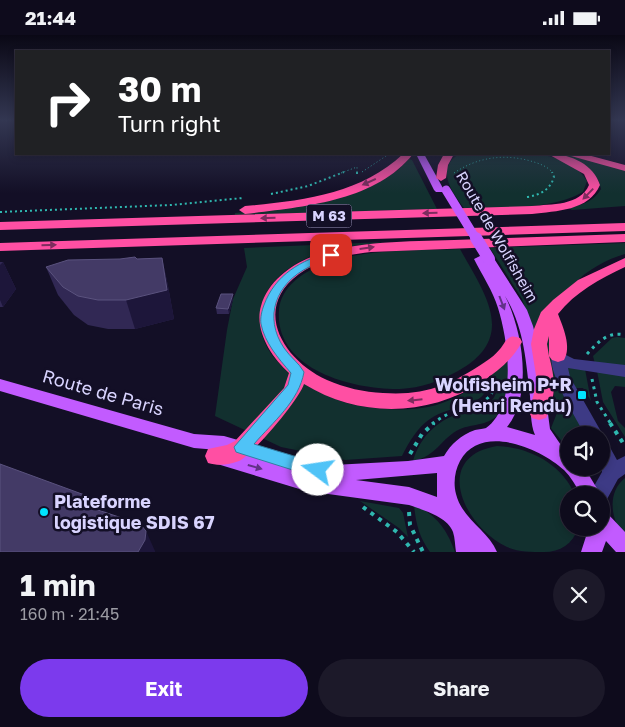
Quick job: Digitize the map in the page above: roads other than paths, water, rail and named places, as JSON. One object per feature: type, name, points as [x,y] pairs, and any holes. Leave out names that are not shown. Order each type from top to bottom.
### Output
[{"type":"highway","points":[[0,225],[150,218],[286,205],[336,194],[366,184],[391,170],[407,155]]},
{"type":"highway","points":[[441,178],[443,165],[448,155]]},
{"type":"highway","name":"M 63","points":[[0,225],[532,210],[569,205],[590,195],[595,184],[589,173],[577,164],[555,155]]},
{"type":"highway","points":[[578,155],[625,167]]},
{"type":"highway","points":[[584,155],[625,167]]},
{"type":"highway","points":[[0,237],[625,217]]},
{"type":"highway","points":[[0,247],[625,227]]},
{"type":"highway","points":[[514,342],[509,352],[501,360],[462,385],[421,400],[396,401],[358,398],[314,382],[298,372],[278,350],[266,322],[268,308],[273,295],[282,282],[305,265],[346,252],[394,246],[625,238]]},
{"type":"highway","points":[[539,413],[546,384],[539,345],[541,331],[549,313],[585,283],[625,262]]},
{"type":"highway","points":[[549,313],[557,333],[558,357]]},
{"type":"highway","points":[[216,457],[231,454],[242,447],[292,391],[298,372]]},
{"type":"main road","name":"Route de Wolfisheim","points":[[421,155],[485,259],[516,303],[526,326],[533,355],[542,431],[560,455]]},
{"type":"main road","name":"Route de Wolfisheim","points":[[429,155],[441,178],[443,190]]},
{"type":"main road","name":"Route de Wolfisheim","points":[[485,259],[504,306],[514,342],[514,396],[508,415],[492,433]]},
{"type":"main road","name":"Route de Paris","points":[[0,385],[194,441],[224,443],[242,447],[303,467],[334,473],[408,469],[447,464]]},
{"type":"main road","points":[[466,552],[458,522],[444,488],[447,464],[459,446],[479,436],[492,433],[519,436],[532,441],[560,459]]},
{"type":"main road","name":"Route de Paris","points":[[194,441],[216,457],[306,482],[409,496],[458,522]]},
{"type":"main road","points":[[458,522],[487,552]]},
{"type":"main road","points":[[610,531],[625,547]]},
{"type":"main road","points":[[591,552],[597,536]]},
{"type":"lane","points":[[558,357],[571,364],[625,371]]},
{"type":"lane","points":[[558,357],[562,377],[589,426]]},
{"type":"lane","points":[[606,486],[618,469]]},
{"type":"place","name":"Wolfisheim P+R (Henri Rendu)","points":[[582,395]]},
{"type":"place","name":"Plateforme logistique SDIS 67","points":[[44,512]]}]
